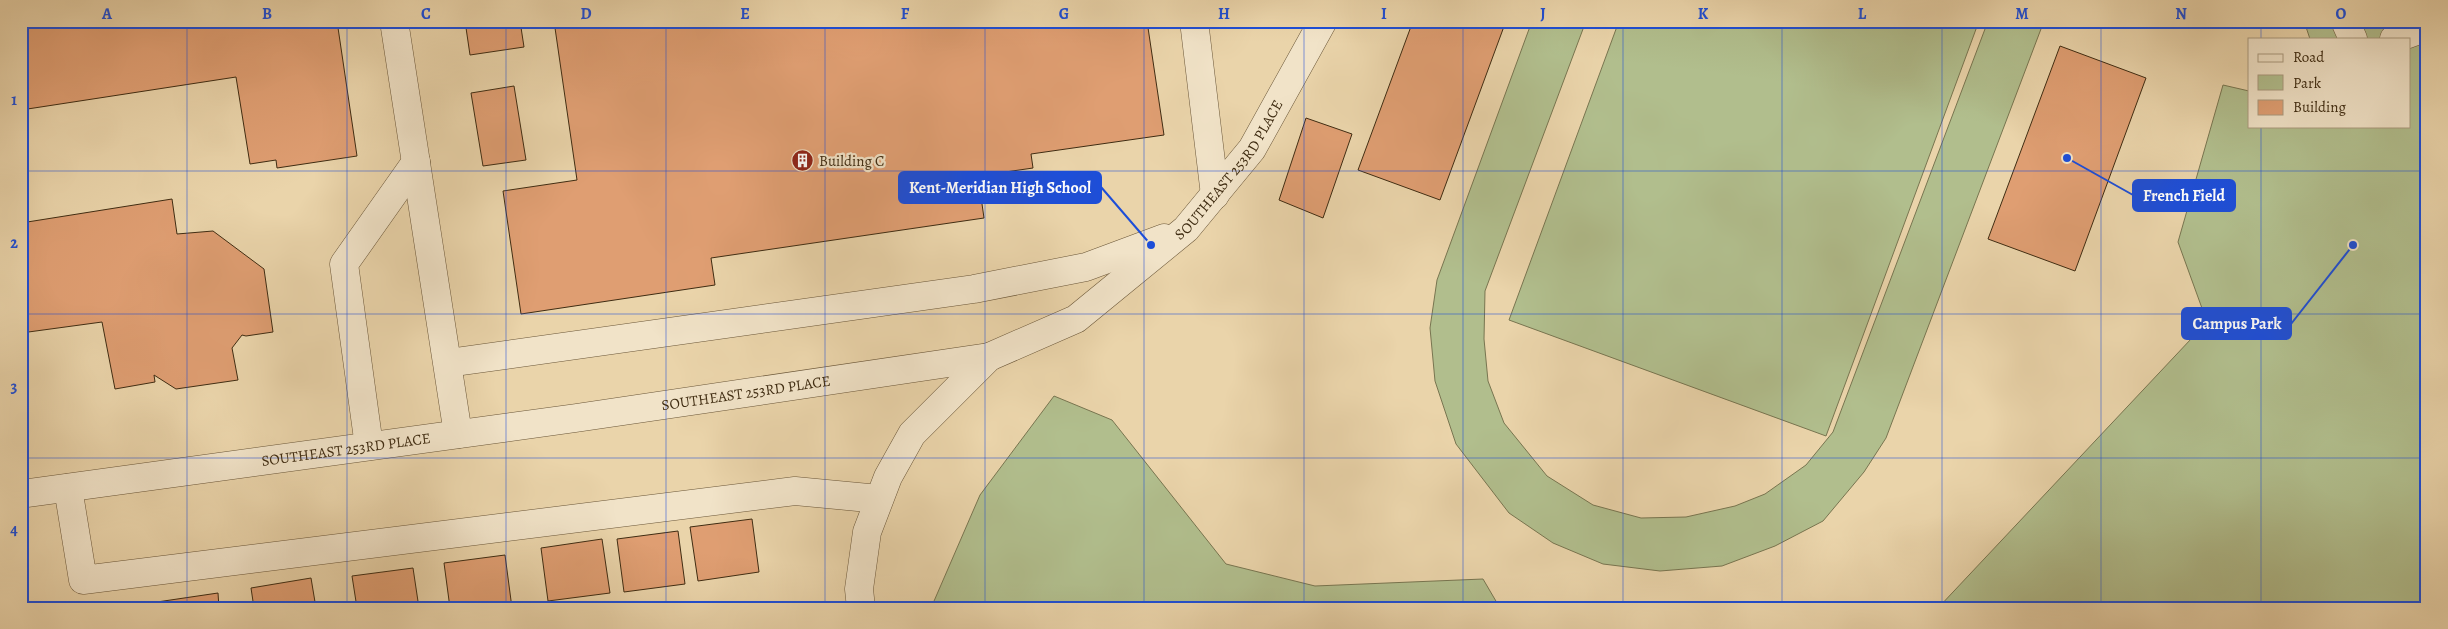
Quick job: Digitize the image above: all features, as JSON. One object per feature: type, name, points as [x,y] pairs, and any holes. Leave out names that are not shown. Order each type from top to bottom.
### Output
[{"type":"street","points":[[394,21],[458,434]]},
{"type":"street","points":[[1194,21],[1214,195]]},
{"type":"street","name":"SOUTHEAST 253RD PLACE","points":[[21,494],[458,434],[989,357],[1076,319],[1186,229],[1252,149],[1323,21]]},
{"type":"street","points":[[2344,21],[2352,38]]},
{"type":"street","points":[[2397,38],[2427,27]]},
{"type":"street","points":[[369,446],[344,264],[416,162]]},
{"type":"street","points":[[448,362],[974,289],[1086,267],[1186,229]]},
{"type":"street","points":[[861,608],[859,589],[866,532],[888,476],[912,434],[989,357]]},
{"type":"street","points":[[68,488],[82,580],[795,490],[879,500]]},
{"type":"green space","points":[[1532,21],[1586,21],[1485,291],[1484,339],[1488,381],[1504,423],[1547,476],[1593,505],[1641,518],[1686,517],[1735,506],[1765,494],[1806,465],[1833,432],[1988,21],[2044,21],[1886,438],[1864,472],[1823,521],[1775,546],[1722,566],[1660,571],[1603,564],[1553,543],[1509,513],[1456,444],[1435,381],[1430,328],[1437,280]]},
{"type":"green space","points":[[1619,21],[1979,21],[1826,436],[1509,320]]},
{"type":"green space","points":[[2304,21],[2427,21],[2427,608],[1938,608],[2207,322],[2178,242],[2223,85],[2248,91],[2248,128],[2410,128],[2410,38],[2310,38]]},
{"type":"green space","points":[[1054,396],[1112,420],[1226,564],[1315,586],[1483,579],[1500,608],[931,608],[980,495]]},
{"type":"building","points":[[21,21],[337,21],[357,156],[277,168],[276,160],[250,164],[236,77],[21,110]]},
{"type":"building","points":[[465,21],[520,21],[524,47],[470,55]]},
{"type":"building","name":"Building C","points":[[554,21],[1147,21],[1164,135],[1031,154],[1033,168],[978,176],[984,218],[711,258],[715,285],[521,314],[503,191],[577,180]]},
{"type":"building","points":[[1413,21],[1506,21],[1440,200],[1358,170]]},
{"type":"building","points":[[2060,46],[2146,78],[2075,271],[1988,239]]},
{"type":"building","points":[[514,86],[526,160],[483,166],[471,93]]},
{"type":"building","points":[[1306,118],[1352,134],[1323,218],[1279,200]]},
{"type":"building","points":[[172,199],[177,234],[213,231],[264,269],[273,332],[242,335],[232,348],[238,380],[176,389],[154,375],[155,382],[115,389],[102,322],[21,333],[21,223]]},
{"type":"building","points":[[752,519],[759,572],[698,581],[690,527]]},
{"type":"building","points":[[678,531],[685,584],[624,592],[617,539]]},
{"type":"building","points":[[602,539],[610,593],[548,601],[541,548]]},
{"type":"building","points":[[505,555],[512,608],[450,608],[444,563]]},
{"type":"building","points":[[21,563],[27,608],[21,608]]},
{"type":"building","points":[[413,568],[419,608],[357,608],[352,576]]},
{"type":"building","points":[[311,578],[316,608],[254,608],[251,588]]},
{"type":"building","points":[[218,593],[219,608],[158,608],[157,602]]},
{"type":"place","name":"French Field","points":[[2067,158]]},
{"type":"place","name":"Building C","points":[[803,161]]},
{"type":"place","name":"Kent-Meridian High School","points":[[1151,245]]},
{"type":"place","name":"Campus Park","points":[[2353,245]]}]
